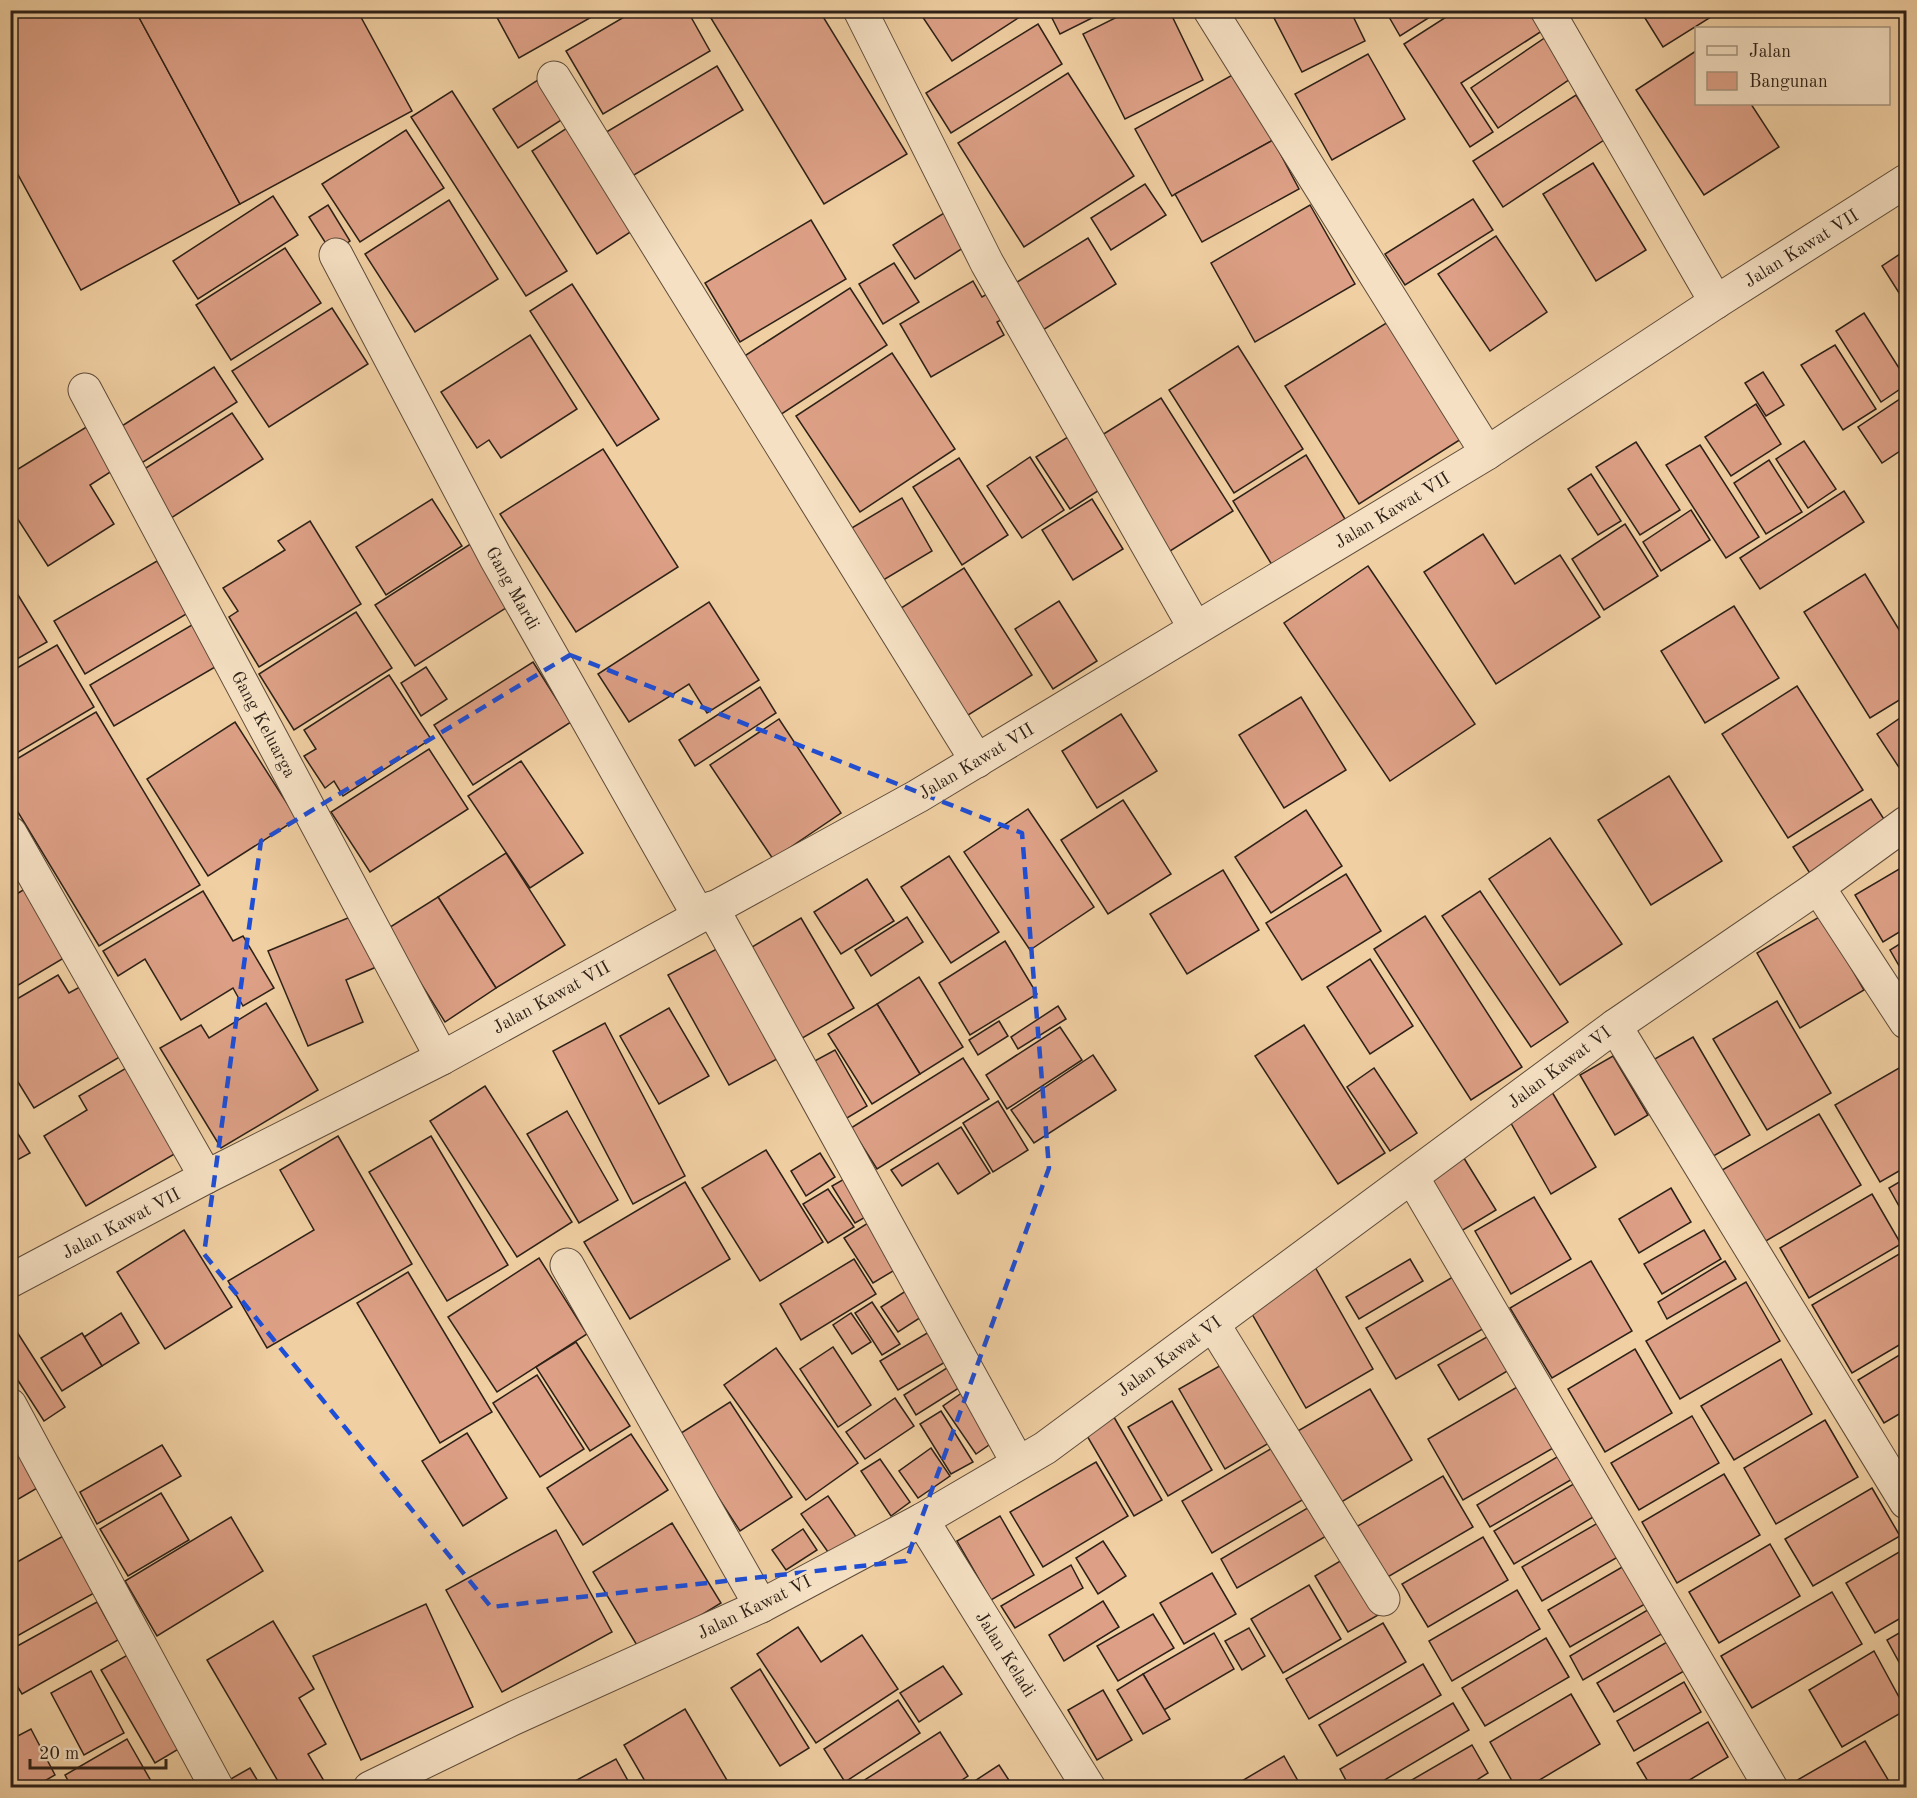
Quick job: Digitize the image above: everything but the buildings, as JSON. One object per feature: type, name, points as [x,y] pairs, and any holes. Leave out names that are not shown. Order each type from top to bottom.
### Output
[{"type":"street","points":[[860,10],[987,263],[1195,628]]},
{"type":"street","points":[[1210,10],[1487,453]]},
{"type":"street","points":[[1547,10],[1716,302]]},
{"type":"street","points":[[554,78],[977,761]]},
{"type":"street","name":"Jalan Kawat VII","points":[[10,1281],[206,1177],[442,1058],[918,796],[1487,453],[1716,302],[1906,181]]},
{"type":"street","name":"Gang Mardi","points":[[336,255],[496,558],[706,912],[1018,1463]]},
{"type":"street","name":"Gang Keluarga","points":[[85,390],[442,1058]]},
{"type":"street","name":"Jalan Kawat VI","points":[[370,1788],[514,1718],[760,1605],[922,1520],[1045,1448],[1615,1026],[1818,887],[1906,823]]},
{"type":"street","points":[[10,833],[206,1177]]},
{"type":"street","points":[[1818,887],[1906,1022]]},
{"type":"street","points":[[1615,1026],[1906,1502]]},
{"type":"street","points":[[1412,1177],[1772,1788]]},
{"type":"street","points":[[567,1265],[760,1605]]},
{"type":"street","points":[[1213,1324],[1383,1599]]},
{"type":"street","points":[[10,1405],[217,1788]]},
{"type":"street","name":"Jalan Keladi","points":[[922,1520],[1089,1788]]},
{"type":"highlighted area","points":[[570,655],[1022,833],[1049,1168],[906,1561],[491,1607],[204,1254],[261,841]]}]
